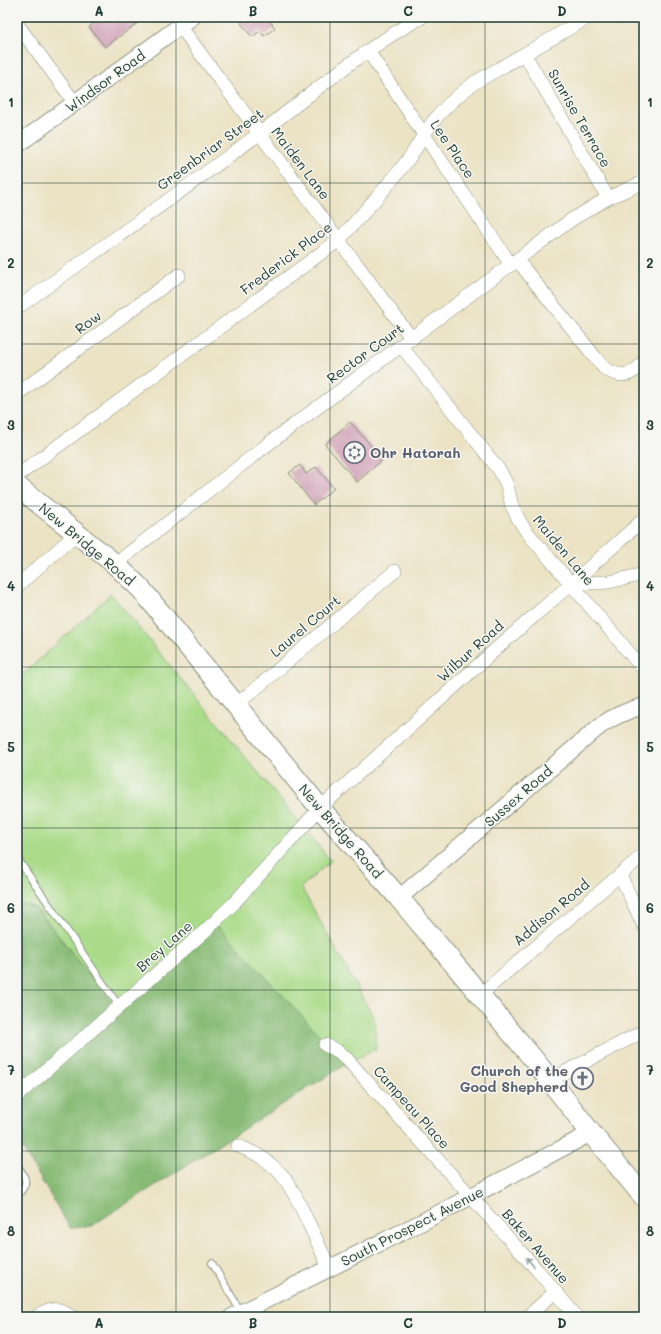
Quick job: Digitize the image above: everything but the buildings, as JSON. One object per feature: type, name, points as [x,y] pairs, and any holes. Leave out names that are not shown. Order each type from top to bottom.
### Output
[{"type":"main road","name":"New Bridge Road","points":[[17,486],[115,564],[141,589],[320,808],[399,898],[550,1080],[591,1133],[642,1191]]},
{"type":"street","name":"Greenbriar Street","points":[[17,308],[259,133],[347,65],[405,26],[422,17]]},
{"type":"street","name":"Frederick Place","points":[[17,476],[339,240],[387,187],[409,159],[424,135],[444,108],[458,95],[474,83],[589,17]]},
{"type":"street","name":"Windsor Road","points":[[17,145],[186,21]]},
{"type":"street","name":"Maiden Lane","points":[[186,21],[259,133],[339,240],[407,343],[500,472],[507,485],[512,506],[518,520],[644,670]]},
{"type":"street","points":[[17,24],[75,103]]},
{"type":"street","name":"Lee Place","points":[[368,51],[424,135],[514,263],[603,367],[609,372],[626,374],[634,371],[644,361]]},
{"type":"street","name":"Sunrise Terrace","points":[[525,54],[608,198]]},
{"type":"street","name":"Rector Court","points":[[115,564],[272,441],[572,220],[608,198],[644,182]]},
{"type":"street","name":"Row","points":[[17,394],[179,275]]},
{"type":"street","name":"Wilbur Road","points":[[320,808],[505,641],[644,519]]},
{"type":"street","points":[[17,586],[76,534]]},
{"type":"street","name":"Laurel Court","points":[[236,706],[395,571]]},
{"type":"street","points":[[571,584],[609,582],[644,574]]},
{"type":"street","name":"Sussex Road","points":[[399,898],[600,726],[614,716],[627,710],[644,706]]},
{"type":"street","name":"Brey Lane","points":[[17,1096],[206,930],[320,808]]},
{"type":"street","name":"Addison Road","points":[[480,995],[644,854]]},
{"type":"street","points":[[620,875],[644,926]]},
{"type":"street","points":[[550,1080],[644,1031]]},
{"type":"street","name":"Campeau Place","points":[[325,1045],[336,1050],[346,1058],[471,1196]]},
{"type":"street","name":"South Prospect Avenue","points":[[237,1315],[426,1220],[591,1133]]},
{"type":"street","points":[[238,1146],[262,1158],[276,1168],[295,1192],[329,1268]]},
{"type":"street","name":"Baker Avenue","points":[[471,1196],[577,1317]]},
{"type":"street","points":[[526,1317],[556,1292]]},
{"type":"street","points":[[36,1317],[51,1310],[67,1312],[73,1317]]},
{"type":"lane","points":[[17,858],[119,1007]]},
{"type":"lane","points":[[17,1165],[26,1181],[25,1187],[17,1195]]},
{"type":"lane","points":[[212,1263],[237,1315]]},
{"type":"green space","points":[[111,594],[331,861],[301,887],[375,1020],[376,1049],[346,1064],[120,1013],[37,909],[17,902],[17,680]]},
{"type":"green space","points":[[17,902],[37,909],[120,1013],[213,920],[346,1064],[91,1226],[70,1228],[17,1139]]},
{"type":"place","name":"Ohr Hatorah","points":[[354,452]]},
{"type":"place","name":"Church of the Good Shepherd","points":[[583,1078]]}]
